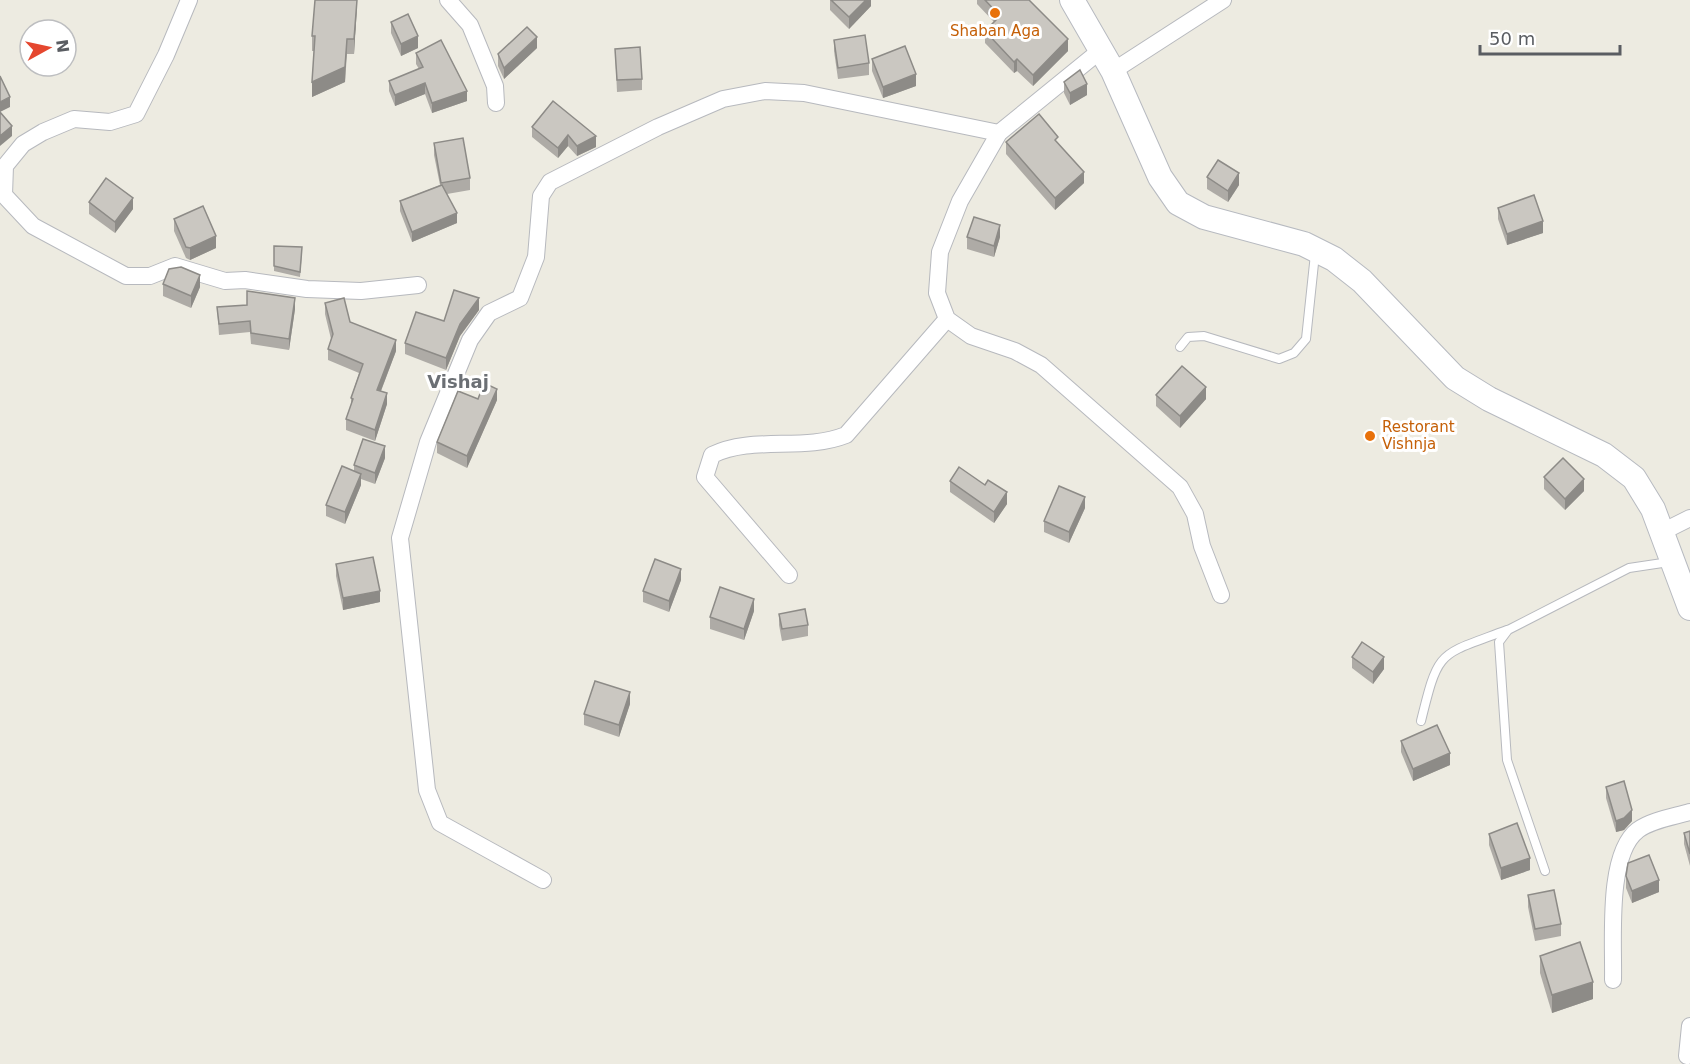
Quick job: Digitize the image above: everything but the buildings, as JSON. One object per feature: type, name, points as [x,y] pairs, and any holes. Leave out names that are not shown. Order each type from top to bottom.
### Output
[{"type":"main road","points":[[1072,0],[1113,70],[1160,177],[1178,203],[1203,217],[1304,244],[1334,259],[1362,280],[1455,378],[1489,399],[1604,455],[1634,478],[1653,509],[1690,608]]},
{"type":"street","points":[[189,0],[166,55],[136,114],[110,122],[74,119],[43,132],[23,144],[5,166],[4,195],[33,226],[126,276],[150,276],[175,266],[225,281],[245,280],[307,289],[361,291],[418,285]]},
{"type":"street","points":[[448,0],[470,25],[495,86],[496,104]]},
{"type":"street","points":[[1113,70],[1223,0]]},
{"type":"street","points":[[1101,50],[999,133],[960,201],[940,252],[937,293],[947,319],[971,336],[1015,351],[1041,365],[1180,487],[1195,514],[1202,546],[1221,595]]},
{"type":"street","points":[[543,880],[440,822],[432,807],[427,790],[400,538],[428,442],[470,340],[489,313],[520,298],[536,257],[541,196],[550,182],[658,127],[723,99],[765,91],[804,93],[999,133]]},
{"type":"street","points":[[789,575],[705,477],[712,455],[728,447],[826,443],[846,435],[947,319]]},
{"type":"street","points":[[1662,532],[1690,518]]},
{"type":"street","points":[[1613,980],[1617,866],[1624,846],[1638,830],[1690,812]]},
{"type":"street","points":[[1687,1056],[1690,1026]]},
{"type":"lane","points":[[1180,347],[1188,337],[1204,336],[1279,359],[1294,353],[1306,339],[1316,250]]},
{"type":"lane","points":[[1421,722],[1433,673],[1441,659],[1454,650],[1508,630],[1629,568],[1673,561]]},
{"type":"lane","points":[[1508,630],[1499,642],[1507,760],[1545,871]]},
{"type":"place","name":"Shaban Aga","points":[[995,13]]},
{"type":"place","name":"Restorant Vishnja","points":[[1370,436]]},
{"type":"district","name":"Vishaj","points":[[458,382]]}]
